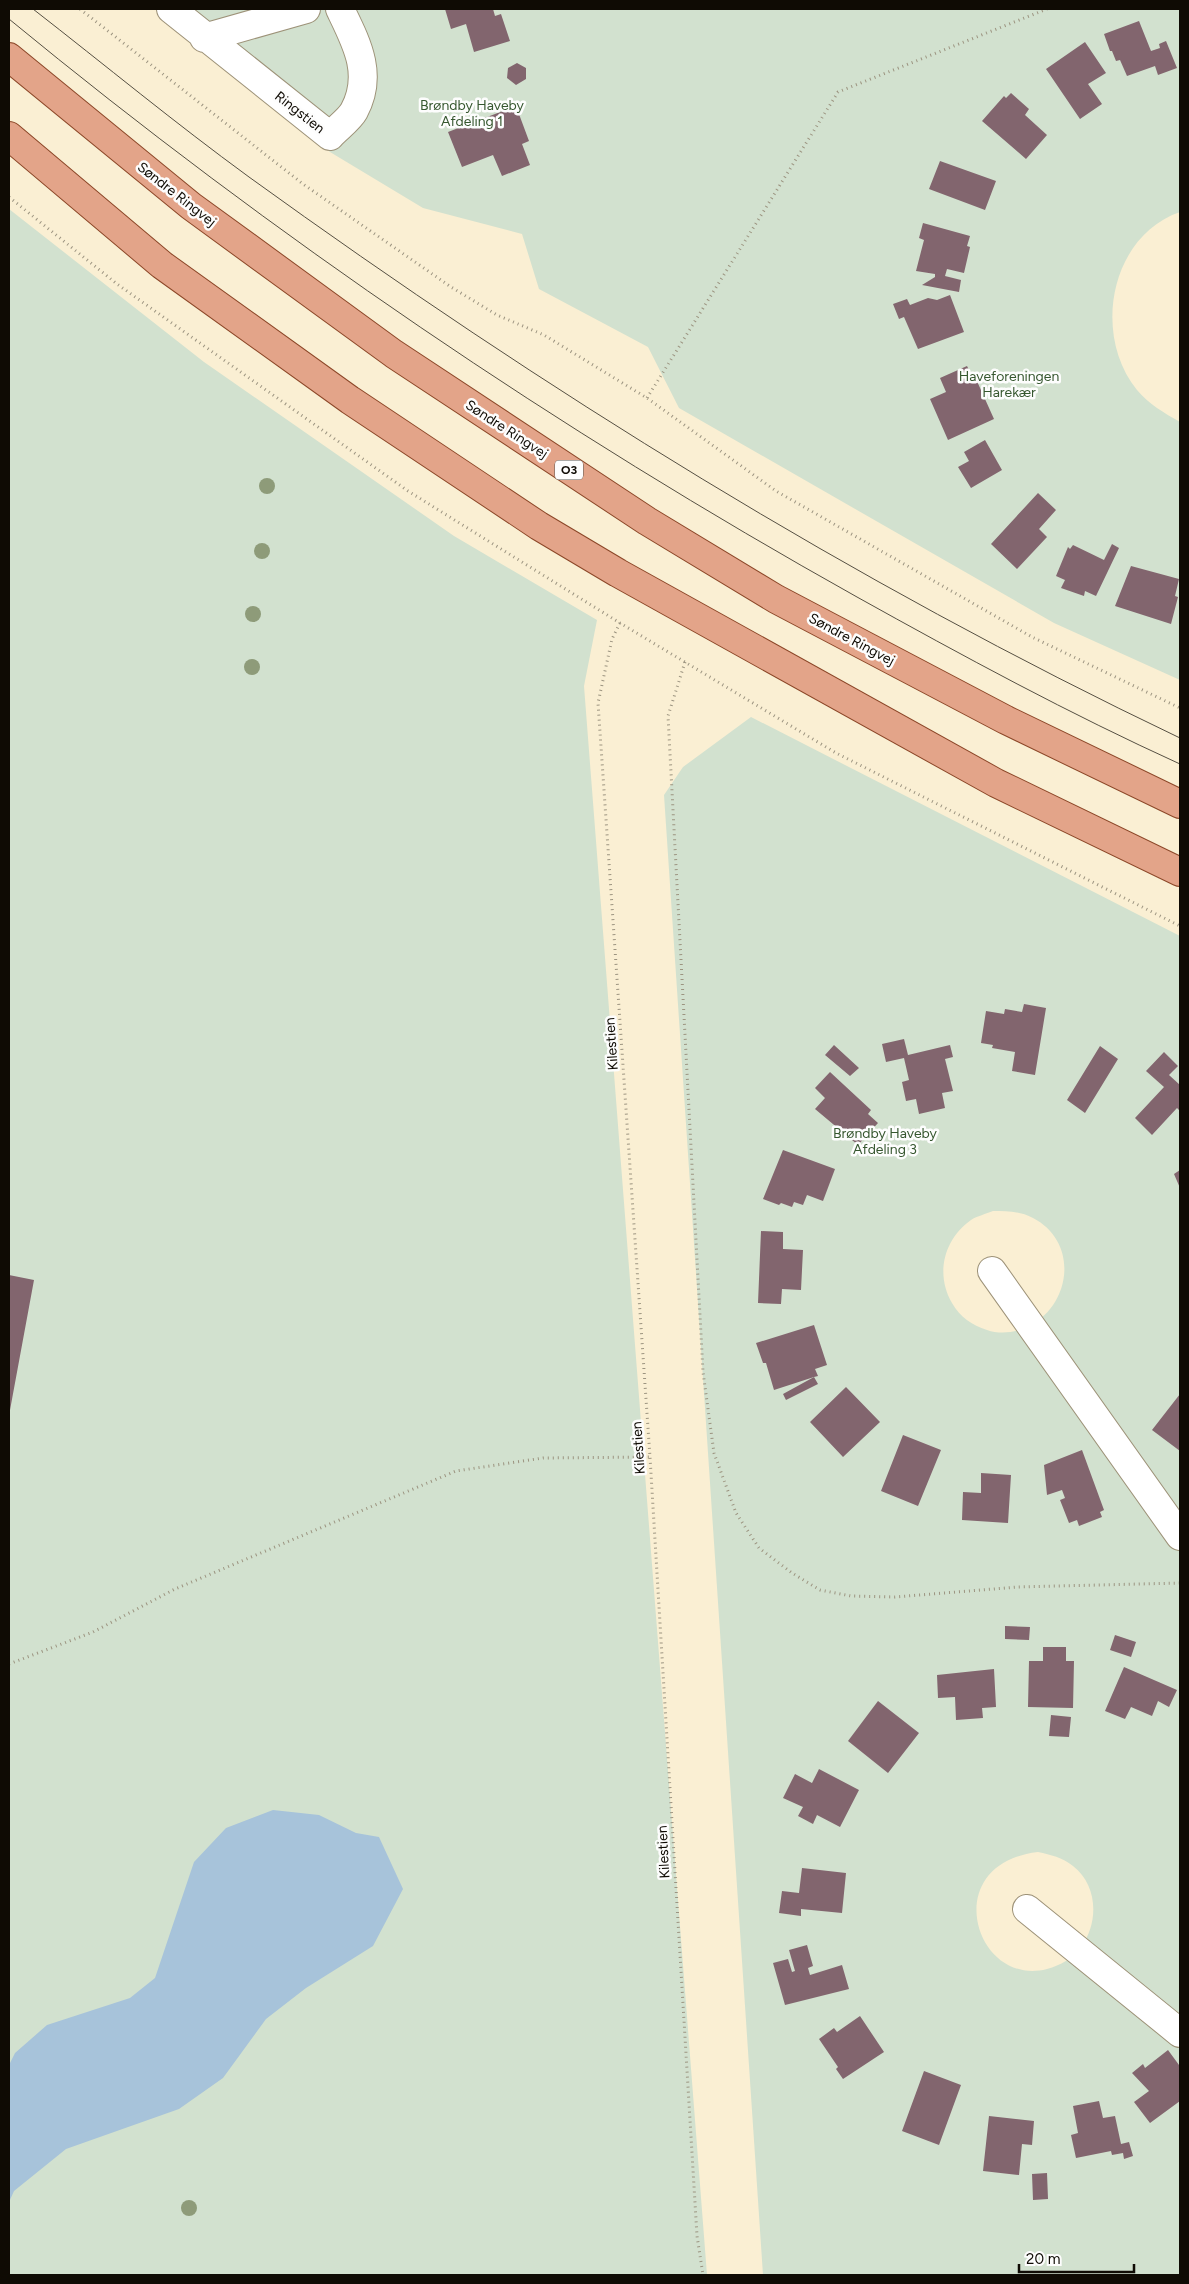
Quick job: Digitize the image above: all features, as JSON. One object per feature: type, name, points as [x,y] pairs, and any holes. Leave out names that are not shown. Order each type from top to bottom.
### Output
[{"type":"main road","name":"Søndre Ringvej","points":[[9,57],[191,206],[394,354],[647,521],[776,599],[1006,720],[1180,804]]},
{"type":"main road","points":[[9,136],[162,265],[350,400],[539,526],[618,573],[996,783],[1180,872]]},
{"type":"street","name":"Ringstien","points":[[170,9],[204,38],[330,136],[353,112],[361,94],[364,76],[360,53],[340,9]]},
{"type":"street","points":[[204,38],[306,9]]},
{"type":"street","points":[[992,1271],[1180,1536]]},
{"type":"street","points":[[1027,1909],[1180,2033]]},
{"type":"path","points":[[80,9],[303,184],[451,287],[496,315],[544,335],[647,398],[776,491],[1032,637],[1180,708]]},
{"type":"path","points":[[647,398],[838,92],[1047,9]]},
{"type":"path","name":"Kilestien","points":[[620,623],[612,639],[598,703],[650,1457],[698,2236],[703,2275]]},
{"type":"path","points":[[685,662],[668,716],[703,1372],[714,1453],[736,1513],[759,1548],[792,1572],[820,1590],[851,1596],[895,1597],[1018,1587],[1180,1583]]},
{"type":"path","points":[[9,1664],[93,1632],[175,1589],[456,1471],[543,1458],[650,1457]]},
{"type":"green space","points":[[155,9],[1180,9],[1180,212],[1156,224],[1137,242],[1124,264],[1115,289],[1112,316],[1115,342],[1123,368],[1137,390],[1152,404],[1180,422],[1180,680],[1054,623],[679,408],[648,347],[539,289],[522,234],[423,208],[330,152]]},
{"type":"green space","points":[[9,209],[204,362],[454,536],[597,620],[584,686],[707,2275],[9,2275]]},
{"type":"green space","name":"Brøndby Haveby Afdeling 3","points":[[751,717],[1180,936],[1180,2275],[763,2275],[664,795],[683,767]],"holes":[[[993,1211],[1008,1211],[1033,1218],[1048,1229],[1058,1243],[1064,1259],[1064,1276],[1060,1292],[1052,1307],[1039,1320],[1023,1329],[1014,1331],[991,1331],[976,1326],[967,1320],[952,1303],[944,1280],[945,1258],[954,1237],[971,1220]],[[1038,1852],[1065,1860],[1081,1874],[1091,1894],[1093,1916],[1087,1937],[1078,1951],[1070,1958],[1047,1969],[1022,1970],[1001,1960],[986,1943],[978,1922],[977,1899],[987,1878],[1006,1861]]]},
{"type":"water","points":[[273,1810],[319,1815],[356,1833],[379,1837],[403,1889],[373,1946],[306,1988],[266,2019],[223,2078],[179,2109],[66,2149],[14,2191],[9,2202],[9,2065],[15,2053],[47,2025],[130,1998],[155,1978],[194,1862],[226,1828]]},
{"type":"building","points":[[445,9],[493,9],[495,16],[501,14],[510,41],[474,52],[466,24],[451,29]]},
{"type":"building","points":[[1139,21],[1151,51],[1160,48],[1159,44],[1166,41],[1177,68],[1158,75],[1155,66],[1127,76],[1120,60],[1116,61],[1112,51],[1110,51],[1104,34]]},
{"type":"building","points":[[1085,42],[1106,73],[1088,84],[1102,104],[1080,119],[1046,69]]},
{"type":"building","points":[[517,63],[526,68],[526,79],[516,85],[507,78],[508,68]]},
{"type":"building","points":[[1011,93],[1029,109],[1025,115],[1047,135],[1026,159],[982,121],[1004,96],[1006,98]]},
{"type":"building","points":[[516,106],[529,141],[522,144],[530,165],[502,176],[493,155],[462,167],[448,132]]},
{"type":"building","points":[[940,161],[996,181],[985,210],[929,189]]},
{"type":"building","points":[[923,223],[970,236],[967,246],[970,247],[964,273],[947,269],[945,276],[961,280],[959,292],[922,285],[935,277],[935,274],[916,271],[924,240],[919,238]]},
{"type":"building","points":[[950,295],[964,332],[918,349],[904,317],[899,319],[893,304],[907,299],[910,305],[928,298],[937,300]]},
{"type":"building","points":[[967,366],[974,380],[976,379],[994,419],[948,440],[930,399],[946,392],[940,378]]},
{"type":"building","points":[[985,440],[1002,470],[971,488],[958,467],[969,461],[964,452]]},
{"type":"building","points":[[1038,493],[1056,510],[1039,529],[1047,537],[1017,569],[991,544]]},
{"type":"building","points":[[1112,544],[1119,548],[1096,596],[1085,591],[1084,596],[1061,588],[1065,580],[1056,576],[1068,547],[1070,549],[1073,545],[1104,560]]},
{"type":"building","points":[[1131,566],[1179,579],[1175,596],[1178,597],[1171,624],[1115,606]]},
{"type":"building","points":[[1024,1004],[1046,1008],[1035,1075],[1012,1071],[1015,1052],[992,1048],[993,1045],[981,1043],[986,1011],[1004,1014],[1005,1009],[1022,1012]]},
{"type":"building","points":[[904,1039],[908,1055],[950,1045],[953,1057],[945,1059],[953,1091],[942,1093],[945,1108],[919,1114],[916,1099],[906,1101],[902,1082],[909,1080],[904,1058],[886,1062],[882,1044]]},
{"type":"building","points":[[834,1045],[859,1068],[850,1076],[825,1055]]},
{"type":"building","points":[[1100,1046],[1118,1059],[1085,1113],[1067,1100]]},
{"type":"building","points":[[1164,1052],[1178,1066],[1169,1075],[1180,1085],[1180,1111],[1177,1108],[1152,1135],[1135,1118],[1164,1087],[1146,1071]]},
{"type":"building","points":[[830,1072],[871,1110],[868,1114],[878,1123],[858,1145],[815,1109],[825,1098],[815,1088]]},
{"type":"building","points":[[783,1150],[835,1169],[823,1201],[807,1195],[803,1205],[794,1202],[792,1207],[781,1203],[779,1205],[763,1199]]},
{"type":"building","points":[[1180,1170],[1180,1188],[1174,1174]]},
{"type":"building","points":[[761,1231],[783,1232],[783,1249],[803,1250],[801,1290],[782,1289],[781,1304],[758,1303]]},
{"type":"building","points":[[9,1275],[34,1280],[10,1410],[9,1410]]},
{"type":"building","points":[[814,1325],[827,1365],[815,1369],[818,1376],[774,1390],[766,1363],[763,1363],[756,1343]]},
{"type":"building","points":[[814,1377],[818,1384],[786,1400],[783,1394]]},
{"type":"building","points":[[846,1387],[880,1422],[843,1457],[810,1422]]},
{"type":"building","points":[[1180,1394],[1180,1451],[1152,1430]]},
{"type":"building","points":[[903,1435],[941,1450],[918,1506],[881,1491]]},
{"type":"building","points":[[1082,1450],[1104,1510],[1100,1512],[1102,1517],[1079,1526],[1077,1520],[1069,1523],[1060,1500],[1065,1498],[1062,1490],[1047,1495],[1044,1465]]},
{"type":"building","points":[[981,1473],[1011,1475],[1008,1523],[962,1520],[963,1492],[981,1493]]},
{"type":"building","points":[[1005,1626],[1030,1627],[1029,1640],[1005,1639]]},
{"type":"building","points":[[1115,1635],[1136,1642],[1131,1657],[1110,1650]]},
{"type":"building","points":[[1043,1647],[1066,1647],[1066,1661],[1074,1661],[1073,1708],[1028,1707],[1029,1661],[1043,1661]]},
{"type":"building","points":[[1124,1667],[1177,1690],[1169,1707],[1158,1701],[1152,1716],[1131,1707],[1125,1719],[1105,1711]]},
{"type":"building","points":[[994,1669],[996,1707],[982,1708],[983,1718],[956,1720],[955,1697],[938,1698],[937,1675]]},
{"type":"building","points":[[878,1701],[919,1733],[888,1773],[848,1741]]},
{"type":"building","points":[[1051,1715],[1071,1717],[1069,1737],[1049,1736]]},
{"type":"building","points":[[819,1769],[859,1790],[840,1827],[817,1815],[813,1824],[798,1816],[803,1807],[783,1798],[795,1774],[812,1783]]},
{"type":"building","points":[[802,1868],[846,1873],[842,1913],[801,1909],[801,1916],[779,1913],[782,1891],[799,1893]]},
{"type":"building","points":[[807,1945],[813,1966],[808,1968],[810,1975],[842,1965],[849,1989],[785,2005],[773,1963],[788,1959],[792,1972],[795,1971],[789,1950]]},
{"type":"building","points":[[860,2016],[884,2052],[843,2079],[836,2069],[838,2067],[819,2039],[834,2028],[837,2032]]},
{"type":"building","points":[[1168,2050],[1179,2065],[1180,2063],[1180,2101],[1150,2123],[1134,2102],[1149,2091],[1132,2073],[1143,2064],[1145,2068]]},
{"type":"building","points":[[924,2071],[961,2085],[939,2145],[902,2131]]},
{"type":"building","points":[[1099,2101],[1103,2118],[1115,2116],[1121,2144],[1129,2142],[1133,2156],[1124,2159],[1123,2153],[1112,2155],[1111,2151],[1076,2158],[1071,2135],[1078,2133],[1073,2106]]},
{"type":"building","points":[[989,2116],[1034,2121],[1032,2145],[1022,2144],[1019,2175],[983,2171]]},
{"type":"building","points":[[1047,2173],[1048,2199],[1033,2200],[1032,2174]]},
{"type":"tram line","points":[[33,9],[221,157],[360,256],[473,333],[587,407],[702,479],[819,548],[937,614],[1058,678],[1180,738]]},
{"type":"tram line","points":[[9,19],[109,100],[211,178],[315,254],[527,398],[636,467],[857,597],[1017,684],[1180,764]]},
{"type":"park label","name":"Brøndby Haveby Afdeling 1","points":[[472,114]]},
{"type":"park label","name":"Haveforeningen Harekær","points":[[1009,384]]}]
